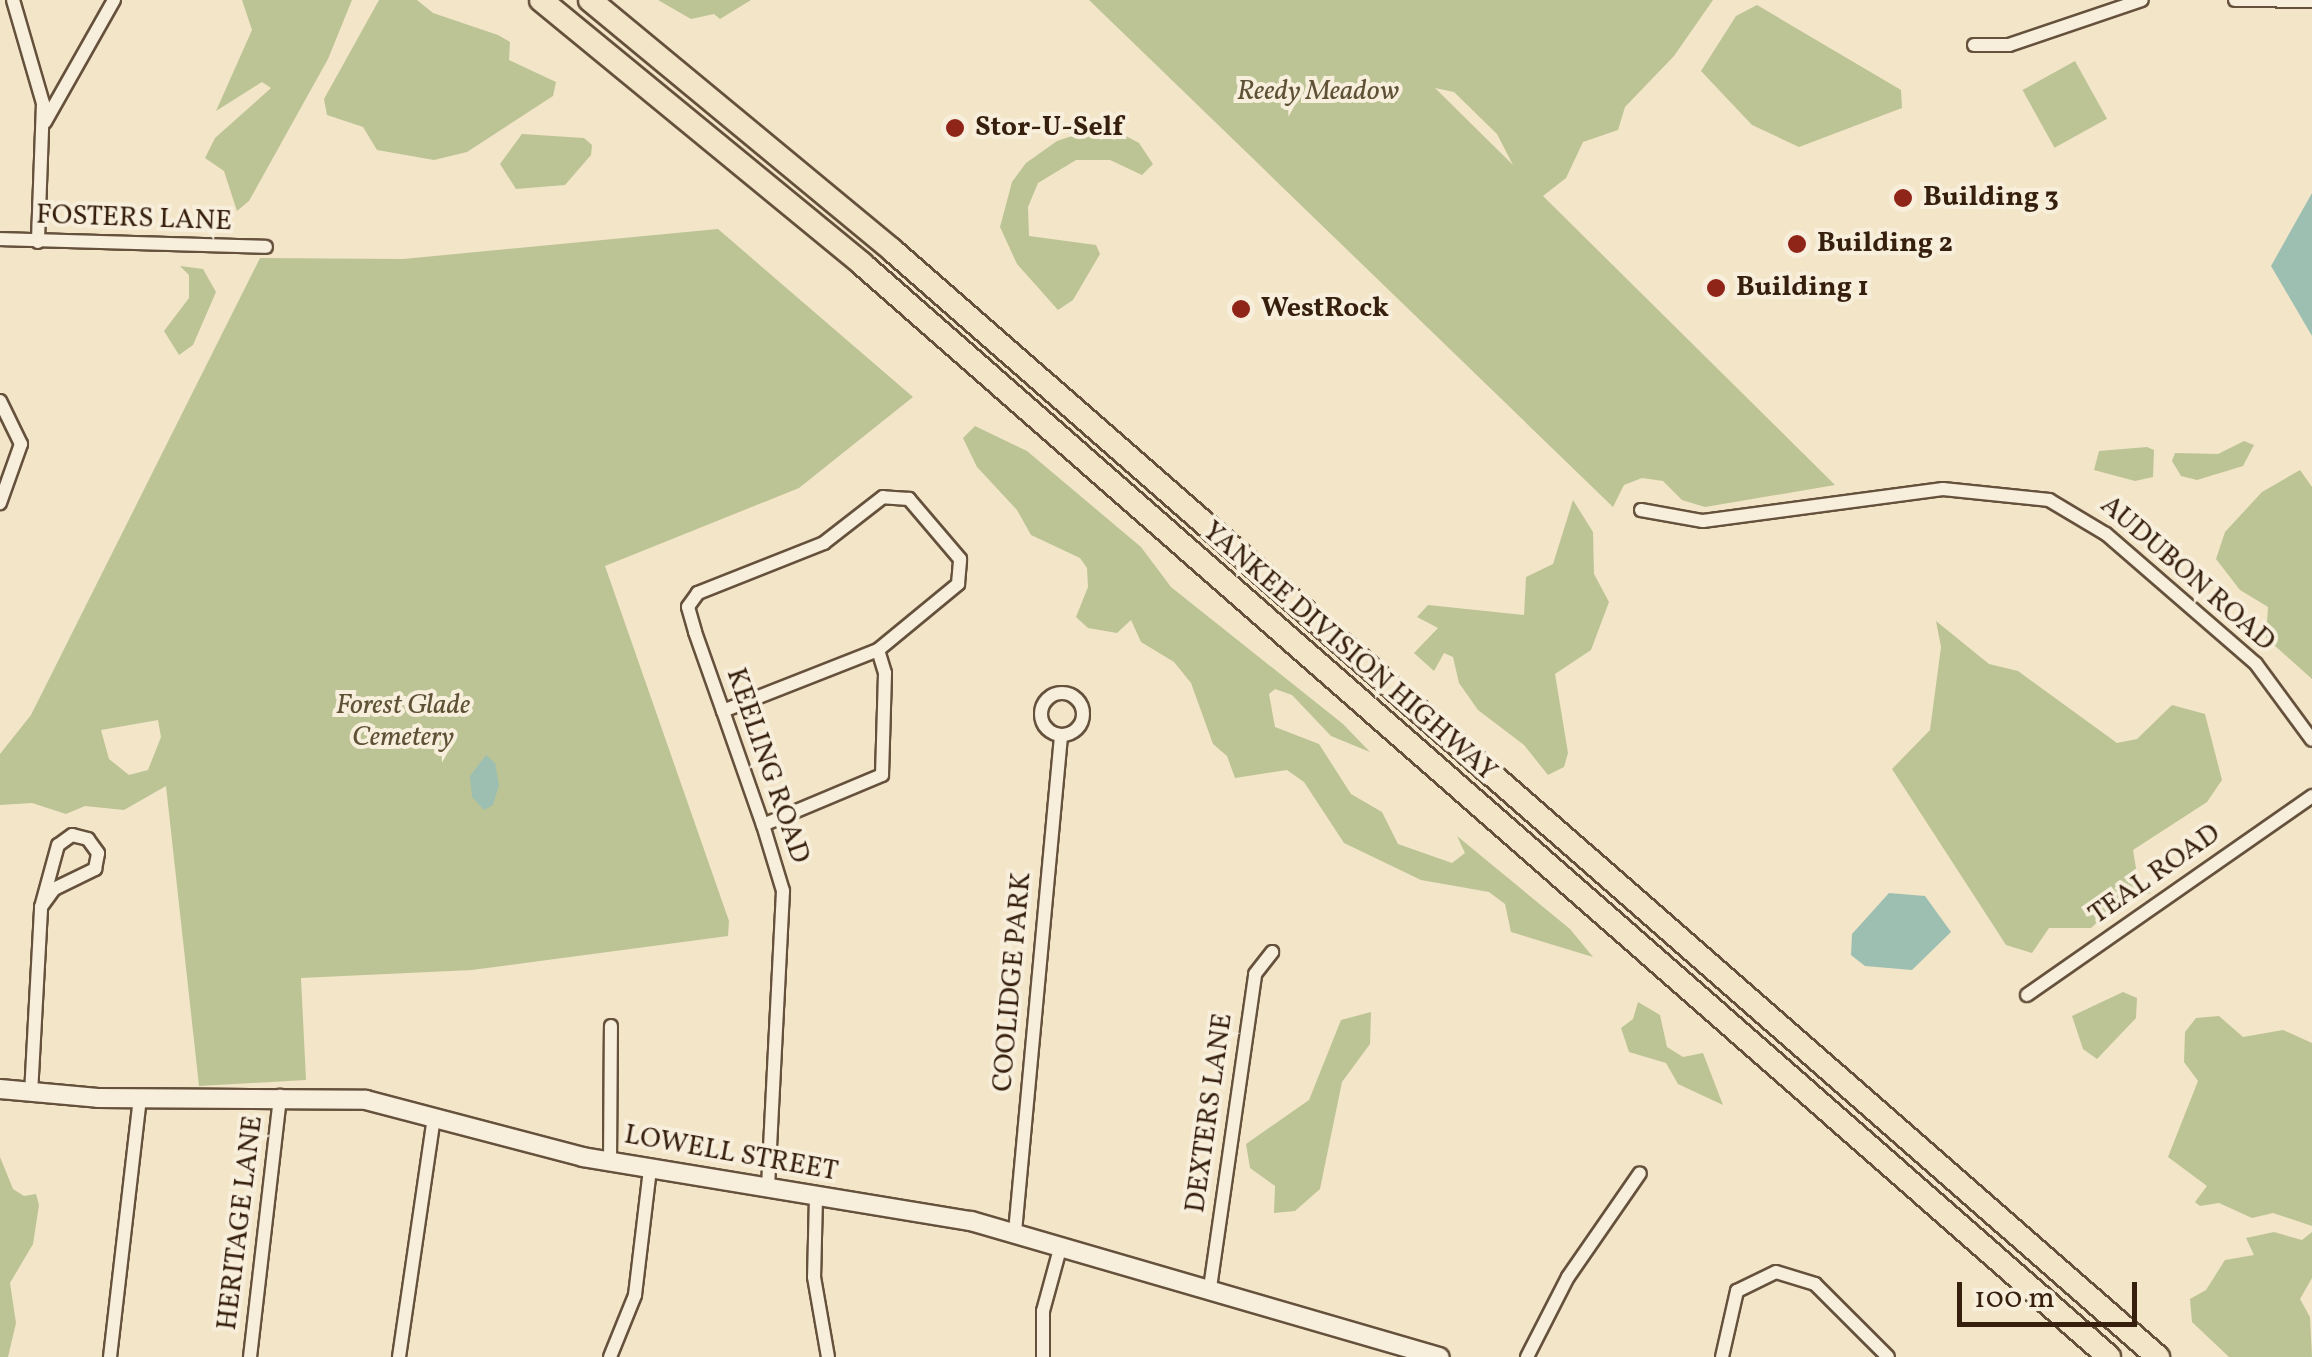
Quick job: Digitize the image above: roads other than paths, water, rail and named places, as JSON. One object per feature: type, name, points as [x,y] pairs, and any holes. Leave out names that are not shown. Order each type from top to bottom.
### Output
[{"type":"highway","name":"YANKEE DIVISION HIGHWAY","points":[[542,0],[848,252],[2110,1357]]},
{"type":"highway","name":"YANKEE DIVISION HIGHWAY","points":[[590,0],[878,237],[2158,1357]]},
{"type":"main road","name":"LOWELL STREET","points":[[0,1089],[140,1099],[354,1098],[610,1162],[1015,1232],[1440,1357]]},
{"type":"street","points":[[13,0],[37,66],[44,124],[38,242]]},
{"type":"street","points":[[44,124],[114,0]]},
{"type":"street","points":[[1974,46],[2010,45],[2142,0]]},
{"type":"street","points":[[2235,0],[2312,1]]},
{"type":"street","name":"FOSTERS LANE","points":[[0,239],[266,247]]},
{"type":"street","points":[[0,401],[21,444],[0,503]]},
{"type":"street","name":"AUDUBON ROAD","points":[[1642,510],[1702,521],[1943,490],[2049,500],[2106,534],[2256,664],[2312,740]]},
{"type":"street","name":"KEELING ROAD","points":[[768,1189],[783,894],[690,601],[816,548],[896,494],[911,501],[958,556],[963,572],[955,587],[878,650]]},
{"type":"street","points":[[722,711],[878,650],[885,673],[882,775],[763,825]]},
{"type":"street","name":"COOLIDGE PARK","points":[[1015,1232],[1061,736]]},
{"type":"street","name":"TEAL ROAD","points":[[2027,995],[2312,796]]},
{"type":"street","points":[[31,1094],[41,907],[58,844],[72,835],[88,838],[98,852],[95,869],[54,888],[41,907]]},
{"type":"street","name":"DEXTERS LANE","points":[[1210,1288],[1255,974],[1272,952]]},
{"type":"street","points":[[610,1162],[611,1026]]},
{"type":"street","name":"HERITAGE LANE","points":[[250,1357],[280,1096]]},
{"type":"street","points":[[110,1357],[140,1099]]},
{"type":"street","points":[[399,1357],[434,1117]]},
{"type":"street","points":[[610,1357],[635,1294],[650,1169]]},
{"type":"street","points":[[1527,1357],[1568,1277],[1640,1173]]},
{"type":"street","points":[[816,1198],[814,1276],[828,1357]]},
{"type":"street","points":[[1043,1357],[1043,1311],[1061,1245]]},
{"type":"street","points":[[1722,1357],[1737,1291],[1776,1272],[1815,1284],[1888,1357]]},
{"type":"place","name":"Stor-U-Self","points":[[955,128]]},
{"type":"place","name":"Building 3","points":[[1903,198]]},
{"type":"place","name":"Building 2","points":[[1797,244]]},
{"type":"place","name":"Building 1","points":[[1716,288]]},
{"type":"place","name":"WestRock","points":[[1241,309]]},
{"type":"park label","name":"Reedy Meadow","points":[[1318,92]]},
{"type":"park label","name":"Forest Glade Cemetery","points":[[403,722]]}]
